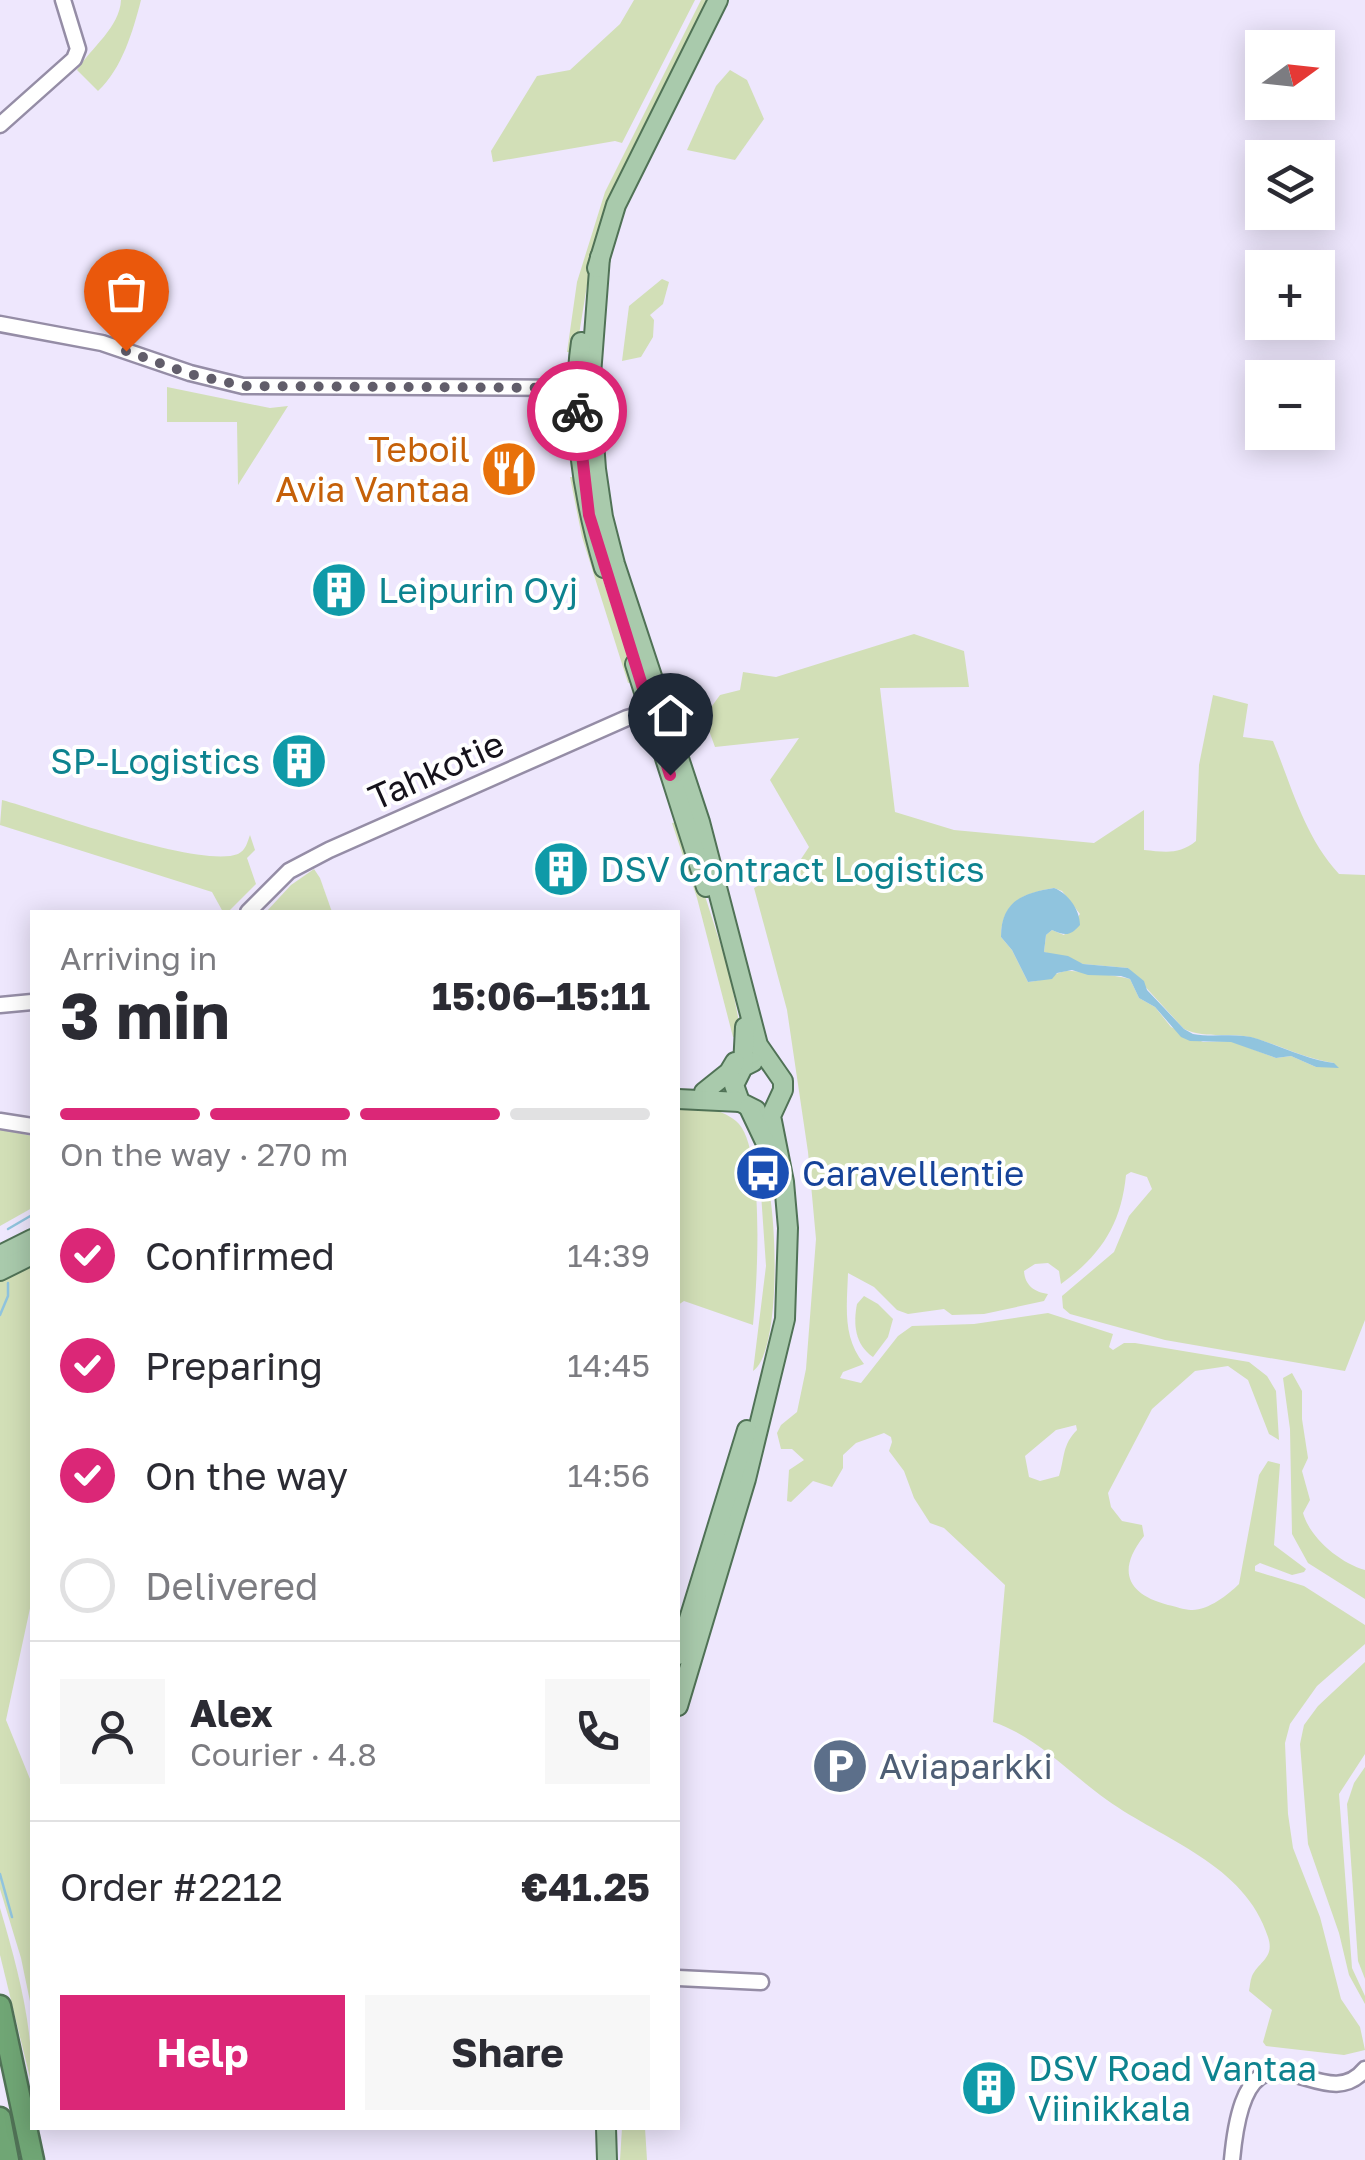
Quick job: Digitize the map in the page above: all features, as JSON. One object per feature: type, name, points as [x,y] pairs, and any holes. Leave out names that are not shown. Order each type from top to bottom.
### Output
[{"type":"highway","points":[[0,2006],[33,2160]]},
{"type":"highway","points":[[0,2118],[8,2160]]},
{"type":"main road","points":[[680,1699],[746,1479],[785,1319],[788,1228],[771,1116],[783,1081],[758,1045],[713,867],[589,515],[581,469],[588,295],[616,205],[718,0]]},
{"type":"main road","points":[[657,710],[727,950],[746,1034],[735,1093],[769,1148],[779,1228],[775,1314],[768,1355],[680,1649]]},
{"type":"main road","points":[[704,1092],[730,1072],[746,1034]]},
{"type":"main road","points":[[680,1098],[725,1086],[757,1061],[771,1064]]},
{"type":"main road","points":[[680,1098],[764,1110],[775,1104]]},
{"type":"main road","points":[[0,1256],[30,1241]]},
{"type":"main road","points":[[0,1271],[30,1256]]},
{"type":"main road","points":[[606,2130],[607,2160]]},
{"type":"main road","points":[[616,2130],[617,2160]]},
{"type":"street","points":[[1,121],[74,59],[78,49],[63,0]]},
{"type":"street","points":[[0,324],[102,343],[190,374],[243,386],[584,388]]},
{"type":"street","name":"Tahkotie","points":[[250,910],[289,871],[329,850],[628,718],[657,710]]},
{"type":"street","points":[[0,1004],[30,1002]]},
{"type":"street","points":[[0,1121],[30,1126]]},
{"type":"street","points":[[680,1978],[761,1982]]},
{"type":"street","points":[[1232,2160],[1237,2112],[1243,2096],[1262,2076],[1286,2071],[1312,2081],[1342,2082],[1353,2080],[1365,2070]]},
{"type":"green space","points":[[121,0],[141,0],[120,61],[98,91],[77,70],[116,19]]},
{"type":"green space","points":[[634,0],[695,0],[622,143],[493,162],[491,151],[537,76],[570,70],[620,24]]},
{"type":"green space","points":[[701,0],[710,0],[601,231],[589,273],[576,353],[567,352],[577,282],[605,192]]},
{"type":"green space","points":[[730,70],[747,80],[764,119],[735,160],[687,150],[716,86]]},
{"type":"green space","points":[[662,279],[669,282],[663,304],[650,315],[654,320],[653,337],[641,357],[622,361],[629,306]]},
{"type":"green space","points":[[167,387],[270,408],[288,406],[238,485],[237,422],[167,422]]},
{"type":"green space","points":[[570,477],[575,477],[636,681],[628,683],[582,537]]},
{"type":"green space","points":[[914,634],[964,651],[969,687],[880,688],[895,812],[954,830],[1094,843],[1144,810],[1144,850],[1159,851],[1178,851],[1196,841],[1199,765],[1213,695],[1248,704],[1243,737],[1273,741],[1300,810],[1327,859],[1339,874],[1365,875],[1365,1320],[1345,1371],[1165,1340],[1070,1314],[1063,1308],[1062,1296],[1114,1252],[1129,1216],[1152,1189],[1147,1177],[1131,1172],[1126,1175],[1114,1224],[1087,1262],[1061,1284],[1059,1271],[1048,1263],[1035,1264],[1024,1271],[1032,1287],[1048,1294],[1044,1301],[984,1314],[952,1315],[944,1309],[908,1314],[897,1310],[874,1287],[848,1273],[849,1332],[864,1364],[843,1372],[840,1378],[861,1383],[898,1336],[912,1326],[974,1324],[1048,1313],[1113,1334],[1109,1347],[1113,1350],[1124,1343],[1135,1343],[1249,1362],[1267,1376],[1276,1391],[1279,1440],[1269,1434],[1248,1380],[1228,1366],[1195,1371],[1152,1409],[1108,1493],[1111,1507],[1122,1521],[1142,1525],[1144,1536],[1130,1560],[1130,1579],[1135,1587],[1154,1600],[1197,1610],[1217,1602],[1239,1584],[1259,1475],[1268,1461],[1280,1464],[1274,1545],[1306,1569],[1292,1575],[1260,1563],[1255,1571],[1304,1586],[1365,1625],[1365,1644],[1317,1686],[1290,1724],[1285,1743],[1293,1848],[1320,1917],[1341,1999],[1360,2027],[1365,2050],[1344,2055],[1266,2046],[1263,2042],[1272,2010],[1249,1991],[1252,1976],[1268,1955],[1270,1944],[1257,1912],[1241,1890],[1200,1856],[1107,1800],[1039,1746],[993,1722],[1005,1585],[944,1528],[930,1523],[914,1498],[904,1471],[889,1451],[891,1437],[884,1433],[856,1443],[843,1455],[843,1468],[832,1487],[813,1481],[791,1502],[787,1501],[789,1470],[804,1460],[792,1449],[781,1449],[777,1433],[797,1412],[806,1369],[816,1239],[787,1010],[754,888],[799,862],[809,847],[770,780],[799,738],[715,747],[704,717],[720,695],[740,690],[743,672],[776,677]],"holes":[[[1054,888],[1062,891],[1080,914],[1064,935],[1052,930],[1046,935],[1044,952],[1083,964],[1128,968],[1184,1029],[1248,1037],[1334,1063],[1316,1067],[1291,1056],[1276,1058],[1231,1041],[1203,1042],[1171,1027],[1155,1007],[1139,998],[1130,979],[1066,971],[1028,982],[1001,937],[1002,925],[1016,901]],[[1076,1425],[1059,1476],[1040,1481],[1029,1477],[1025,1456],[1056,1430]]]},
{"type":"green space","points":[[2,800],[191,854],[238,854],[250,835],[255,850],[247,858],[256,884],[230,910],[222,910],[212,892],[0,825]]},
{"type":"green space","points":[[681,821],[729,971],[741,1032],[737,1038],[733,1037],[697,898],[672,823]]},
{"type":"green space","points":[[314,869],[331,910],[268,910],[291,885]]},
{"type":"green space","points":[[680,1105],[723,1113],[736,1121],[746,1135],[756,1186],[757,1218],[753,1325],[684,1301],[680,1304]]},
{"type":"green space","points":[[0,1129],[30,1136],[30,1209],[0,1226]]},
{"type":"green space","points":[[766,1177],[773,1218],[773,1310],[769,1337],[753,1371],[766,1266],[760,1179]]},
{"type":"green space","points":[[30,1266],[30,1608],[6,1720],[30,1779],[30,2001],[0,1889],[0,1281]]},
{"type":"green space","points":[[864,1296],[893,1319],[888,1337],[873,1357],[862,1346],[856,1326],[857,1304]]},
{"type":"green space","points":[[1292,1373],[1302,1391],[1308,1458],[1302,1471],[1310,1500],[1303,1513],[1327,1548],[1365,1570],[1365,1599],[1308,1563],[1292,1534],[1290,1429],[1283,1378]]},
{"type":"green space","points":[[1365,1662],[1365,1754],[1339,1794],[1352,1968],[1365,2004],[1349,1975],[1339,1933],[1308,1844],[1300,1744],[1304,1725],[1318,1706]]},
{"type":"green space","points":[[1365,1767],[1365,1979],[1358,1961],[1347,1804]]},
{"type":"green space","points":[[0,1908],[27,2018],[30,2078],[0,1955]]},
{"type":"green space","points":[[622,2130],[645,2130],[647,2160],[620,2160]]},
{"type":"water","points":[[1054,888],[1072,903],[1080,925],[1068,934],[1052,930],[1046,935],[1044,952],[1068,956],[1083,964],[1128,968],[1193,1034],[1250,1037],[1334,1063],[1339,1068],[1316,1067],[1291,1056],[1276,1058],[1231,1042],[1190,1041],[1181,1037],[1155,1007],[1139,998],[1130,979],[1121,976],[1088,975],[1072,970],[1057,973],[1052,979],[1028,982],[1001,937],[1002,925],[1016,901]]},
{"type":"waterway","points":[[8,1229],[30,1216]]},
{"type":"waterway","points":[[0,1315],[8,1296],[8,1283]]},
{"type":"waterway","points":[[0,1874],[12,1917]]},
{"type":"way so far","points":[[126,351],[190,374],[243,386],[577,388],[577,411]]},
{"type":"place","name":"Teboil Avia Vantaa","points":[[509,469]]},
{"type":"place","name":"Leipurin Oyj","points":[[339,590]]},
{"type":"place","name":"SP-Logistics","points":[[299,761]]},
{"type":"place","name":"DSV Contract Logistics","points":[[561,869]]},
{"type":"place","name":"Caravellentie","points":[[763,1173]]},
{"type":"place","name":"Aviaparkki","points":[[840,1766]]},
{"type":"place","name":"DSV Road Vantaa Viinikkala","points":[[989,2088]]},
{"type":"route","points":[[577,411],[589,515],[670,775]]}]
